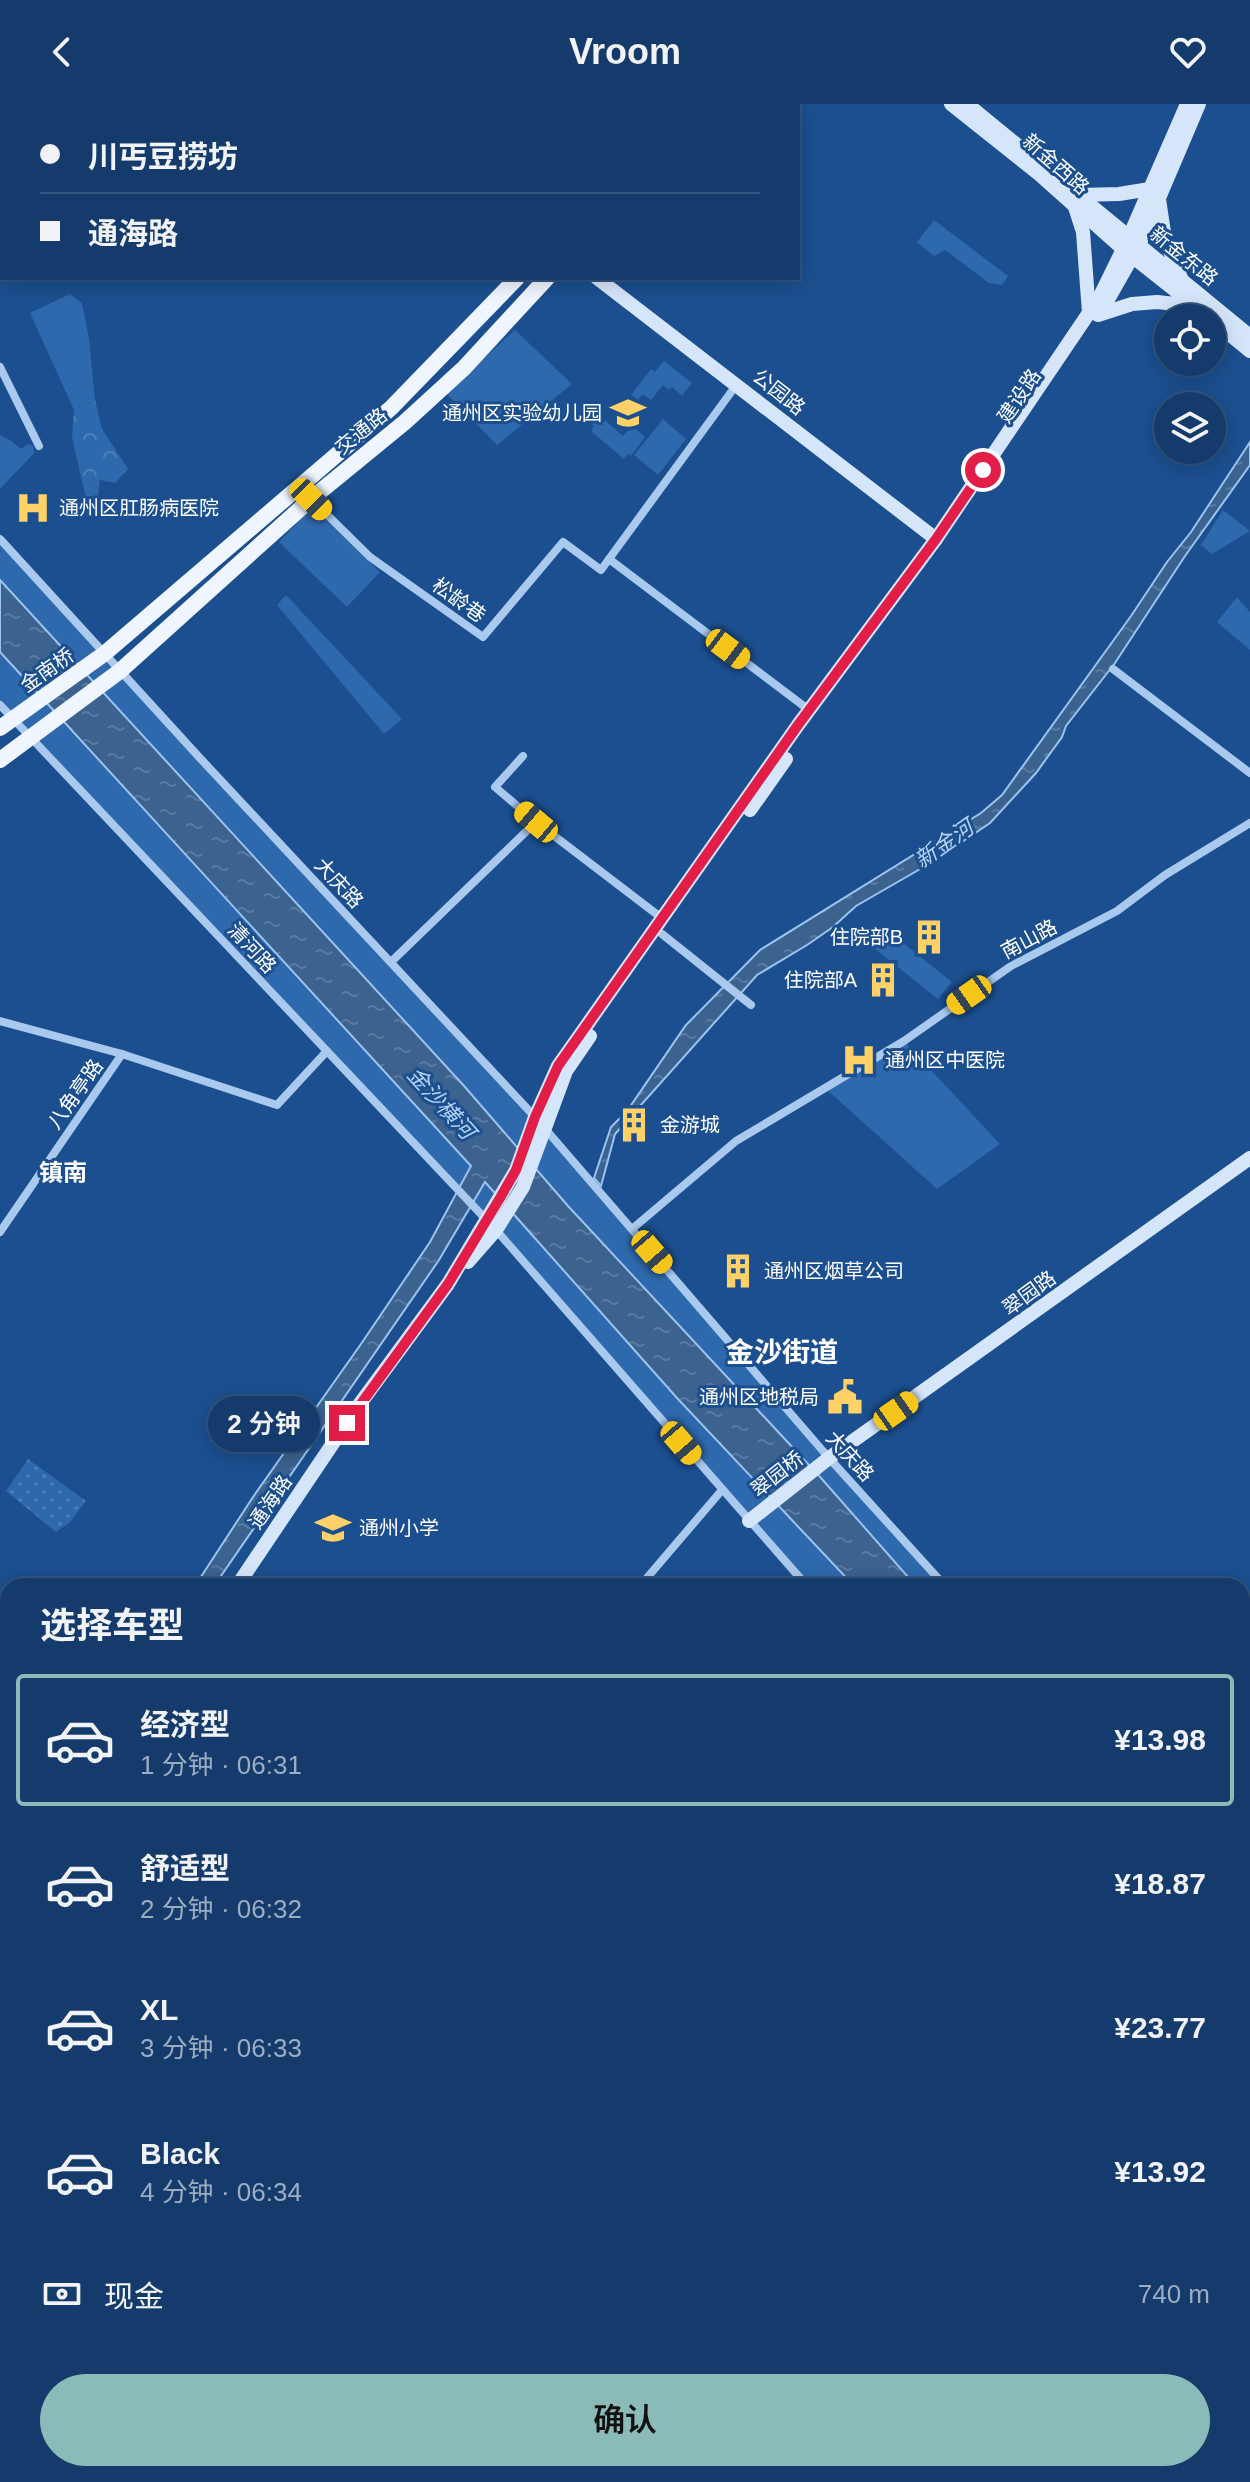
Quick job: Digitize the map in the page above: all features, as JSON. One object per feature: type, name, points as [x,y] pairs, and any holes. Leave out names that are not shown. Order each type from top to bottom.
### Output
[{"type":"main road","name":"交通路","points":[[104,654],[391,408],[515,280]]},
{"type":"main road","name":"交通路","points":[[120,671],[311,499],[405,422],[464,368],[545,280]]},
{"type":"main road","name":"金南桥","points":[[6,723],[104,654]]},
{"type":"main road","points":[[0,760],[120,671]]},
{"type":"street","name":"新金西路","points":[[951,104],[1077,201]]},
{"type":"street","name":"新金西路","points":[[967,104],[1130,247]]},
{"type":"street","name":"建设路","points":[[1154,193],[1187,104]]},
{"type":"street","name":"建设路","points":[[491,1225],[540,1122],[558,1066],[943,541],[1094,314],[1099,298],[1130,247],[1199,104]]},
{"type":"street","points":[[1176,304],[1132,304],[1094,314],[1077,201],[1119,194],[1154,193],[1165,239],[1181,279]]},
{"type":"street","name":"新金东路","points":[[1130,247],[1181,279],[1250,336]]},
{"type":"street","name":"新金东路","points":[[1130,247],[1193,304]]},
{"type":"street","name":"公园路","points":[[600,280],[936,539]]},
{"type":"street","name":"建设路","points":[[662,926],[809,710],[936,539],[1094,314]]},
{"type":"street","name":"新金东路","points":[[1226,331],[1250,351]]},
{"type":"street","points":[[0,367],[39,446]]},
{"type":"street","points":[[609,559],[737,384]]},
{"type":"street","name":"松龄巷","points":[[311,499],[370,557],[483,637],[563,542],[601,570],[609,559],[809,710]]},
{"type":"street","points":[[0,539],[104,654]]},
{"type":"street","name":"大庆路","points":[[104,654],[540,1122],[829,1458],[938,1578]]},
{"type":"street","points":[[1113,669],[1250,773]]},
{"type":"street","points":[[0,705],[6,723]]},
{"type":"street","name":"清河路","points":[[6,723],[31,738],[491,1225]]},
{"type":"street","points":[[523,756],[495,787],[662,926],[751,1005]]},
{"type":"street","points":[[391,962],[536,822]]},
{"type":"street","name":"南山路","points":[[632,1229],[736,1141],[904,1041],[1011,966],[1117,911],[1165,875],[1250,823]]},
{"type":"street","points":[[0,1021],[122,1054],[277,1105],[327,1051]]},
{"type":"street","name":"八角亭路","points":[[0,1232],[122,1054]]},
{"type":"street","name":"翠园路","points":[[829,1458],[1250,1158]]},
{"type":"street","points":[[491,1225],[800,1578]]},
{"type":"street","name":"通海路","points":[[242,1578],[356,1409],[491,1225]]},
{"type":"street","name":"翠园桥","points":[[749,1521],[829,1458]]},
{"type":"street","points":[[647,1578],[722,1490]]},
{"type":"green space","points":[[934,220],[1008,276],[1002,285],[989,283],[945,250],[934,256],[917,242]]},
{"type":"green space","points":[[70,294],[82,303],[95,400],[74,410],[30,313]]},
{"type":"green space","points":[[515,330],[572,384],[497,445],[446,393]]},
{"type":"green space","points":[[664,361],[692,383],[682,396],[672,387],[669,390],[663,385],[651,400],[643,394],[638,400],[631,395],[651,369],[655,372]]},
{"type":"green space","points":[[95,400],[102,429],[128,469],[115,483],[100,480],[97,502],[87,503],[72,437],[74,410]]},
{"type":"green space","points":[[587,412],[601,423],[606,421],[623,436],[632,426],[645,437],[631,456],[628,454],[624,459],[591,431],[594,426],[584,417]]},
{"type":"green space","points":[[663,419],[686,439],[658,475],[634,455]]},
{"type":"green space","points":[[0,435],[21,449],[28,444],[33,446],[34,453],[0,489]]},
{"type":"green space","points":[[312,507],[380,572],[347,607],[279,542]]},
{"type":"green space","points":[[1223,510],[1250,531],[1212,554],[1201,545]]},
{"type":"green space","points":[[0,538],[535,1117],[936,1578],[909,1578],[0,580]]},
{"type":"green space","points":[[286,595],[402,719],[384,734],[277,605]]},
{"type":"green space","points":[[1237,597],[1250,612],[1250,650],[1217,622]]},
{"type":"green space","points":[[0,652],[340,1021],[677,1398],[846,1578],[800,1578],[496,1230],[0,705]]},
{"type":"green space","points":[[888,931],[952,982],[938,999],[874,948]]},
{"type":"green space","points":[[904,1041],[1000,1144],[937,1189],[825,1088]]},
{"type":"green space","points":[[28,1459],[86,1501],[69,1523],[56,1532],[6,1491]]},
{"type":"water","name":"新金河","points":[[1250,442],[1250,465],[1036,773],[990,823],[934,861],[856,906],[833,927],[757,975],[615,1134],[601,1186],[594,1178],[611,1127],[627,1111],[686,1025],[760,950],[981,813],[1002,795],[1191,532]]},
{"type":"water","name":"金沙横河","points":[[0,580],[909,1578],[846,1578],[677,1398],[485,1182],[439,1260],[220,1578],[200,1578],[430,1242],[471,1166],[0,652]]},
{"type":"place","name":"通州区实验幼儿园","points":[[628,413]]},
{"type":"place","name":"通州区肛肠病医院","points":[[33,508]]},
{"type":"place","name":"住院部B","points":[[929,937]]},
{"type":"place","name":"住院部A","points":[[883,980]]},
{"type":"place","name":"通州区中医院","points":[[859,1060]]},
{"type":"place","name":"金游城","points":[[634,1125]]},
{"type":"place","name":"通州区烟草公司","points":[[738,1271]]},
{"type":"place","name":"通州区地税局","points":[[845,1397]]},
{"type":"place","name":"通州小学","points":[[333,1528]]},
{"type":"district","name":"镇南","points":[[63,1172]]},
{"type":"district","name":"金沙街道","points":[[782,1352]]},
{"type":"route","points":[[347,1423],[448,1284],[500,1198],[516,1170],[558,1066],[798,725],[936,539],[983,470]]}]
